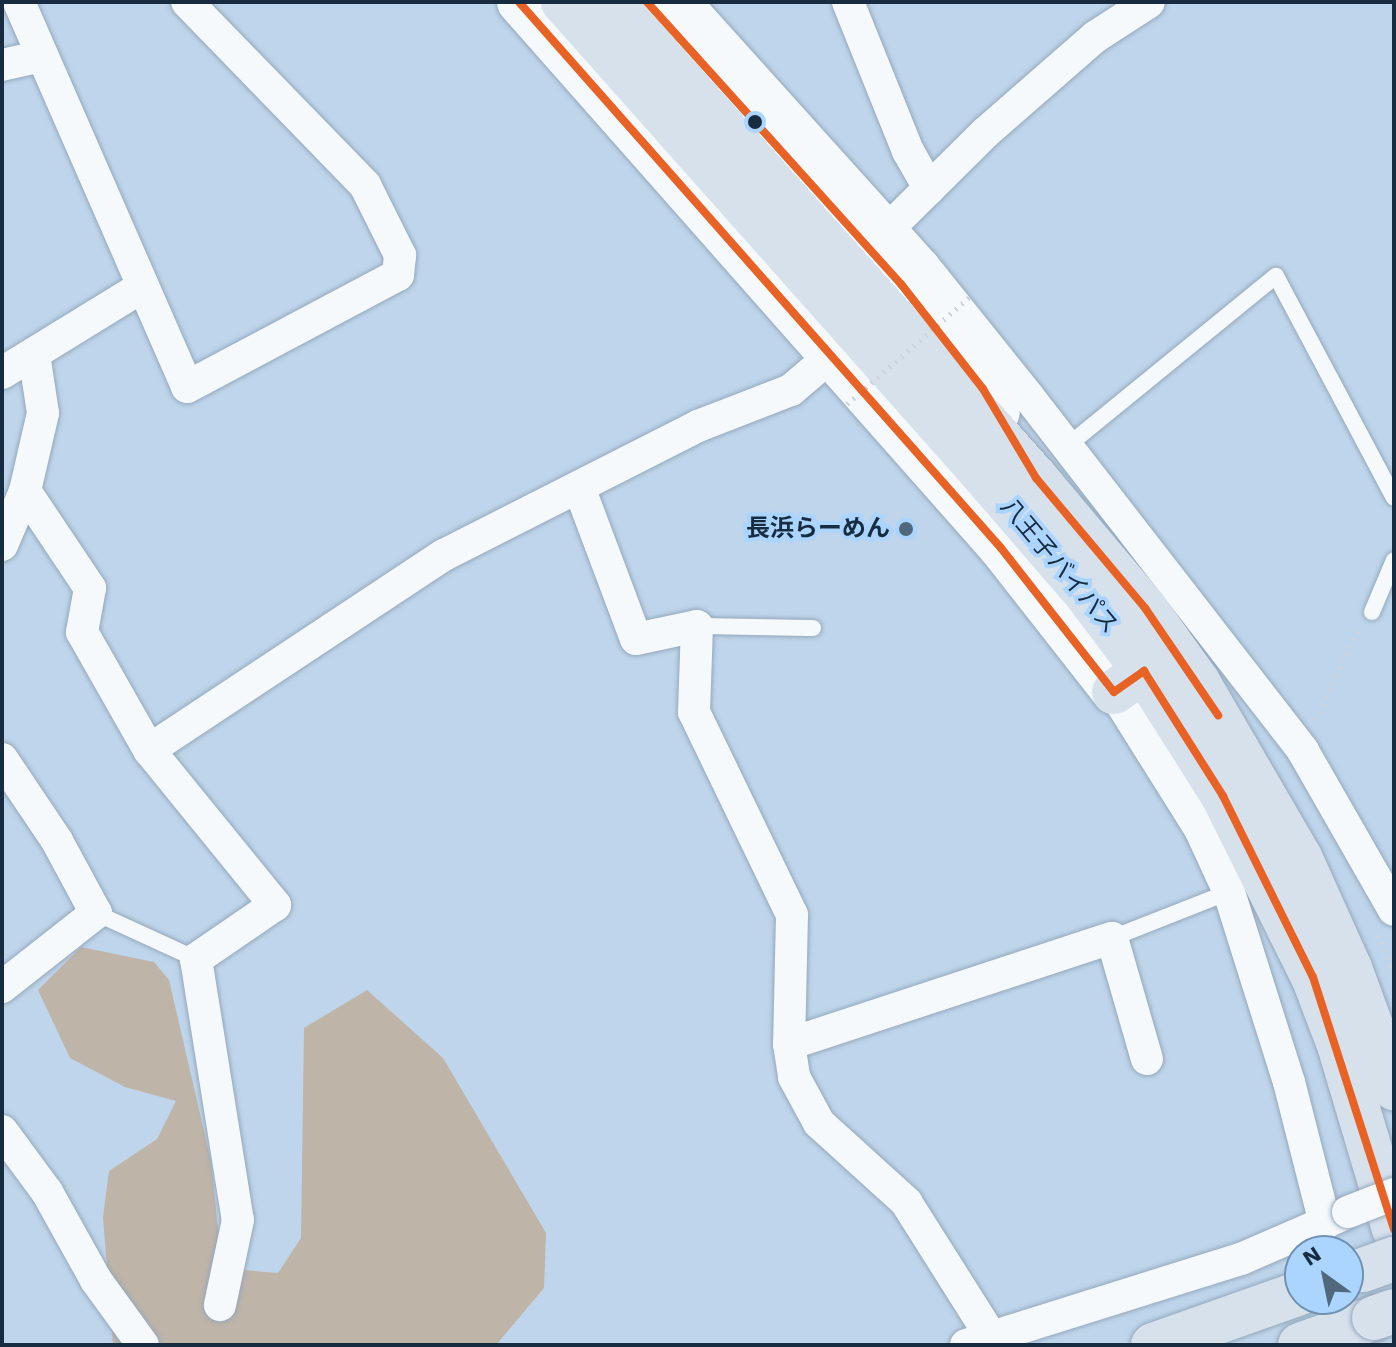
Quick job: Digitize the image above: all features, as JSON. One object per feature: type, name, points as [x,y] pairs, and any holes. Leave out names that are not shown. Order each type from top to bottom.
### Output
[{"type":"highway","name":"八王子バイパス","points":[[563,2],[1086,594],[1129,681],[1223,796],[1313,977],[1339,1045],[1394,1229]]},
{"type":"highway","name":"八王子バイパス","points":[[612,2],[747,154],[1051,462],[1097,548],[1213,672],[1350,968],[1394,1088]]},
{"type":"highway","points":[[1153,1345],[1284,1299]]},
{"type":"street","points":[[19,2],[140,288],[187,387],[398,275],[400,255],[365,185],[187,2]]},
{"type":"street","points":[[519,2],[1001,548],[1129,681],[1229,892],[1289,1082],[1337,1217]]},
{"type":"street","points":[[647,2],[912,274]]},
{"type":"street","points":[[686,2],[889,228],[912,274],[983,389],[1051,462]]},
{"type":"street","points":[[848,2],[908,151],[929,188]]},
{"type":"street","points":[[889,228],[1095,37],[1149,2]]},
{"type":"street","points":[[2,65],[42,56]]},
{"type":"street","points":[[2,373],[140,288]]},
{"type":"street","points":[[2,545],[25,491],[43,413],[34,354]]},
{"type":"street","points":[[149,750],[444,555],[580,490],[698,426],[791,390],[831,356]]},
{"type":"street","points":[[580,490],[636,639],[697,626],[694,712],[792,915],[789,1044],[794,1077],[819,1123],[906,1202],[979,1342],[1241,1259],[1394,1194]]},
{"type":"street","points":[[25,491],[90,588],[82,632],[149,750],[275,905],[196,959],[238,1220],[220,1305]]},
{"type":"street","points":[[1213,672],[1303,751],[1394,910]]},
{"type":"street","points":[[2,759],[57,841],[96,913],[2,987]]},
{"type":"street","points":[[789,1044],[1112,938],[1147,1059]]},
{"type":"street","points":[[2,1131],[47,1192],[96,1280],[143,1345]]},
{"type":"lane","points":[[1051,462],[1276,276],[1394,498]]},
{"type":"lane","points":[[1372,612],[1394,560]]},
{"type":"lane","points":[[697,626],[813,628]]},
{"type":"lane","points":[[1112,938],[1229,892]]},
{"type":"lane","points":[[96,913],[196,959]]},
{"type":"path","points":[[847,404],[972,295]]},
{"type":"path","points":[[1303,751],[1350,644],[1372,612]]},
{"type":"shaded area","points":[[81,947],[154,962],[169,980],[211,1161],[218,1229],[244,1270],[278,1273],[301,1238],[304,1028],[367,990],[443,1058],[546,1233],[544,1288],[496,1345],[113,1345],[103,1217],[109,1171],[157,1139],[176,1101],[125,1087],[70,1058],[38,990]]},
{"type":"transit line","points":[[519,2],[1001,548],[1114,692],[1144,671],[1223,796],[1313,977],[1394,1229]]},
{"type":"transit line","points":[[647,2],[901,284],[983,389],[1036,478],[1145,608],[1218,715]]},
{"type":"place","name":"長浜らーめん","points":[[906,529]]}]
